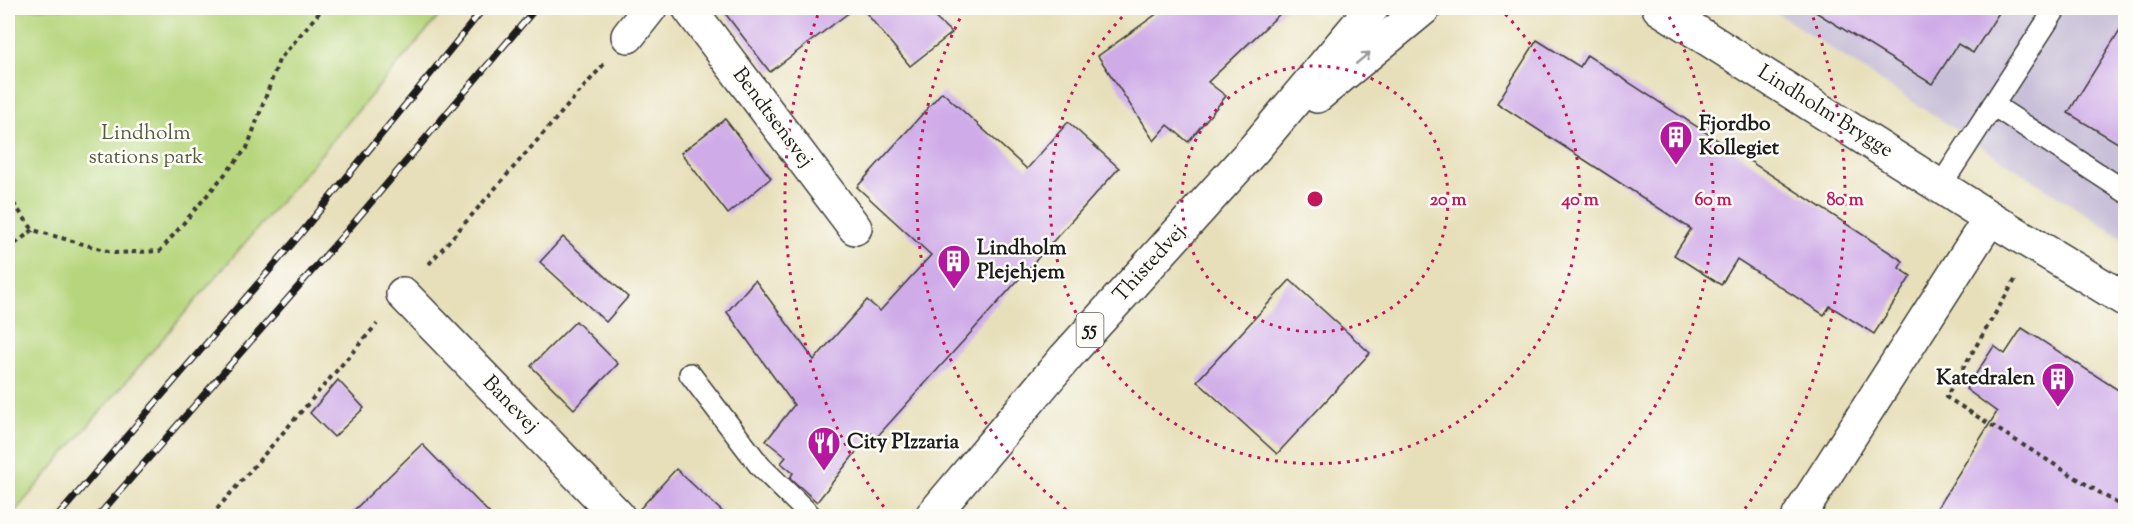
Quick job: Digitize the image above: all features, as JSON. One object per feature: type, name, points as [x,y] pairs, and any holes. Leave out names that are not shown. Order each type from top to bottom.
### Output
[{"type":"street","points":[[628,36],[650,8]]},
{"type":"street","name":"Bendtsensvej","points":[[689,8],[855,228]]},
{"type":"street","name":"Thistedvej","points":[[945,512],[1065,358],[1254,149],[1372,8]]},
{"type":"street","name":"Thistedvej","points":[[1254,149],[1424,8]]},
{"type":"street","name":"Lindholm Brygge","points":[[1659,8],[1990,218],[2126,300]]},
{"type":"street","points":[[1799,516],[1990,218]]},
{"type":"street","name":"Banevej","points":[[403,294],[618,516]]},
{"type":"lane","points":[[1941,185],[2056,8]]},
{"type":"lane","points":[[1993,105],[2126,192]]},
{"type":"lane","points":[[690,374],[760,466],[811,516]]},
{"type":"path","points":[[8,196],[33,230],[115,253],[159,251],[246,148],[279,60],[323,8]]},
{"type":"path","points":[[8,249],[33,230]]},
{"type":"path","points":[[2018,275],[1946,396],[2126,509]]},
{"type":"shaded area","points":[[1769,8],[2125,8],[2125,240]]},
{"type":"green space","name":"Lindholm stations park","points":[[8,8],[446,8],[11,516],[8,516]]},
{"type":"building","points":[[721,8],[855,8],[770,72]]},
{"type":"building","points":[[862,8],[924,8],[952,33],[910,66]]},
{"type":"building","points":[[1165,8],[1286,8],[1208,82],[1226,96],[1188,142],[1168,125],[1154,141],[1098,56]]},
{"type":"building","points":[[1809,8],[2002,8],[1973,53],[1958,44],[1932,84]]},
{"type":"building","points":[[2126,20],[2126,148],[2068,113]]},
{"type":"building","name":"Fjordbo Kollegiet","points":[[1537,40],[1580,67],[1587,55],[1903,261],[1899,268],[1911,276],[1874,334],[1830,306],[1824,315],[1737,259],[1721,285],[1674,255],[1691,229],[1497,103]]},
{"type":"building","name":"Lindholm Plejehjem","points":[[942,92],[1027,169],[1068,122],[1119,168],[876,438],[871,433],[817,502],[790,478],[793,473],[781,463],[786,457],[766,441],[794,405],[727,312],[755,280],[814,360],[867,300],[880,311],[931,255],[857,187]]},
{"type":"building","points":[[725,119],[771,178],[728,214],[681,153]]},
{"type":"building","points":[[563,237],[628,297],[606,322],[540,262]]},
{"type":"building","points":[[1290,280],[1370,353],[1277,454],[1197,381]]},
{"type":"building","points":[[576,321],[618,364],[574,409],[531,366]]},
{"type":"building","points":[[2022,328],[2126,395],[2126,516],[1932,516],[1997,412],[1966,389],[1994,346],[2005,354]]},
{"type":"building","points":[[338,380],[364,408],[334,437],[310,413]]},
{"type":"building","points":[[422,444],[492,516],[348,516]]},
{"type":"building","points":[[676,469],[727,516],[636,516],[636,513]]},
{"type":"railway","points":[[58,516],[298,237],[484,8]]},
{"type":"railway","points":[[98,516],[346,232],[536,8]]},
{"type":"place","name":"Fjordbo Kollegiet","points":[[1676,166]]},
{"type":"place","name":"Lindholm Plejehjem","points":[[954,290]]},
{"type":"place","name":"Katedralen","points":[[2058,408]]},
{"type":"place","name":"City PIzzaria","points":[[824,472]]}]
